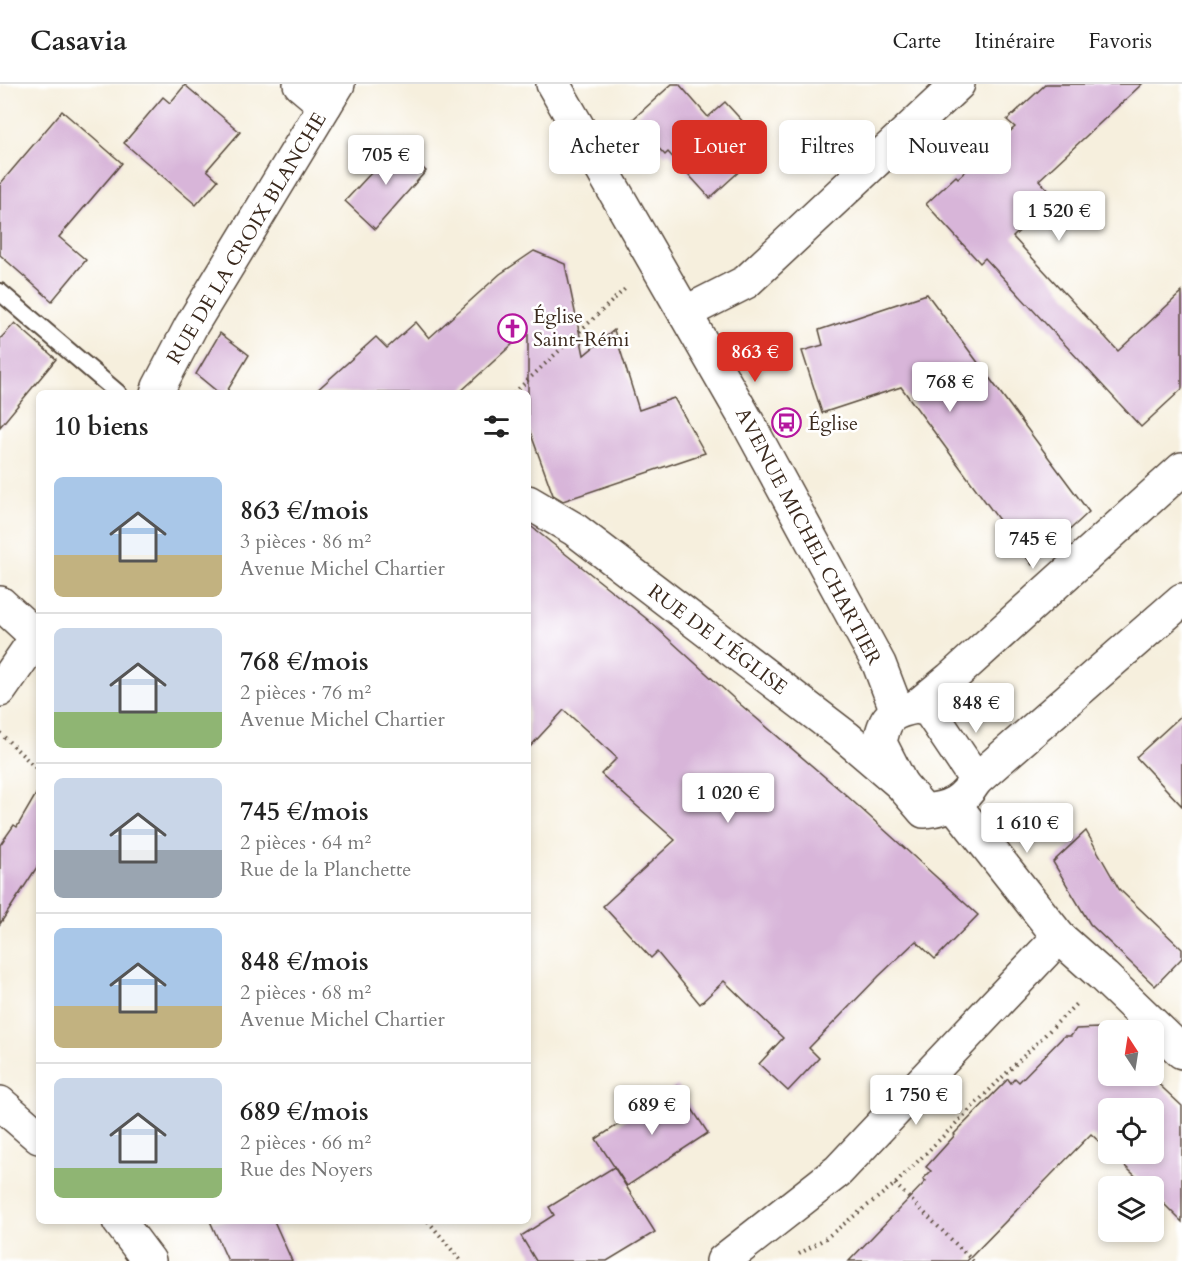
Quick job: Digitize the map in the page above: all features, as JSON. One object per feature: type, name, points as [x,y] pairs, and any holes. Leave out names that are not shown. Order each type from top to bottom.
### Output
[{"type":"street","points":[[300,84],[331,95]]},
{"type":"street","name":"AVENUE MICHEL CHARTIER","points":[[553,84],[656,260],[748,423],[873,654],[907,709]]},
{"type":"street","points":[[685,313],[746,282],[958,84]]},
{"type":"street","name":"RUE DE LA CROIX BLANCHE","points":[[158,390],[192,326],[331,95]]},
{"type":"street","points":[[1182,469],[950,679],[884,725],[880,743],[901,784],[924,811],[942,809],[954,804],[969,791],[976,780],[1182,600]]},
{"type":"street","name":"RUE DE L'ÉGLISE","points":[[531,504],[574,529],[846,737],[901,784]]},
{"type":"street","points":[[0,603],[36,634]]},
{"type":"street","points":[[0,690],[36,639]]},
{"type":"street","points":[[907,709],[929,710],[976,780]]},
{"type":"street","points":[[954,804],[1059,937],[1182,1052]]},
{"type":"street","points":[[723,1261],[838,1171],[1059,937]]},
{"type":"street","points":[[0,1103],[36,1134]]},
{"type":"street","points":[[121,1224],[149,1261]]},
{"type":"lane","points":[[0,292],[114,390]]},
{"type":"path","points":[[517,390],[656,260]]},
{"type":"path","points":[[0,733],[36,768]]},
{"type":"path","points":[[798,1255],[826,1238],[895,1184],[1104,977]]},
{"type":"path","points":[[895,1184],[973,1261]]},
{"type":"path","points":[[430,1224],[461,1261]]},
{"type":"building","points":[[672,84],[679,84],[708,117],[725,102],[741,120],[672,120],[672,156],[668,152],[665,155],[660,150],[660,120],[632,120]]},
{"type":"building","points":[[1046,84],[1142,84],[1039,180],[1055,197],[1013,237],[1118,351],[1182,292],[1182,389],[1141,427],[985,258],[980,263],[926,204],[956,176],[958,178],[962,174],[1011,174],[1011,131],[1015,127],[1011,120],[1007,120]]},
{"type":"building","points":[[185,85],[240,132],[207,170],[218,180],[196,205],[124,143],[163,97],[170,103]]},
{"type":"building","points":[[62,111],[122,163],[59,237],[86,260],[52,301],[0,255],[0,184]]},
{"type":"building","points":[[398,144],[426,171],[375,229],[345,201]]},
{"type":"building","points":[[688,174],[736,174],[710,198]]},
{"type":"building","points":[[534,251],[565,264],[584,355],[614,330],[639,410],[674,398],[705,453],[563,501],[553,495],[531,434],[528,330],[462,390],[317,390],[376,337],[387,348],[416,322],[429,338],[500,274]]},
{"type":"building","points":[[927,294],[1089,512],[1032,565],[901,387],[822,413],[802,351],[823,345],[819,330]]},
{"type":"building","points":[[15,323],[56,359],[0,427],[0,339]]},
{"type":"building","points":[[220,333],[249,355],[228,390],[215,390],[196,374]]},
{"type":"building","points":[[531,526],[647,619],[978,915],[935,959],[916,941],[809,1048],[819,1058],[788,1091],[759,1064],[783,1038],[724,981],[700,1004],[657,952],[651,958],[603,906],[675,840],[601,774],[617,758],[564,710],[531,746]]},
{"type":"building","points":[[1182,715],[1182,806],[1136,757]]},
{"type":"building","points":[[36,794],[36,869],[0,924],[0,845],[14,825],[17,827]]},
{"type":"building","points":[[1086,831],[1119,889],[1182,949],[1182,958],[1155,986],[1090,924],[1053,862]]},
{"type":"building","points":[[1098,1028],[1098,1086],[1161,1086],[1182,1106],[1182,1222],[1164,1204],[1164,1176],[1135,1176],[1123,1164],[1164,1164],[1164,1098],[1098,1098],[1098,1141],[1091,1134],[967,1261],[849,1261],[926,1181],[923,1179],[931,1171],[926,1167],[954,1134],[1008,1079],[1011,1083],[1015,1078],[1019,1082],[1064,1036],[1071,1036],[1076,1029]]},
{"type":"building","points":[[677,1086],[708,1133],[627,1186],[596,1139]]},
{"type":"building","points":[[614,1167],[655,1232],[607,1261],[536,1261],[521,1236],[554,1215],[549,1207]]},
{"type":"building","points":[[211,1224],[275,1224],[292,1261],[228,1261]]},
{"type":"place","name":"Église Saint-Rémi","points":[[512,328]]},
{"type":"place","name":"Église","points":[[787,423]]}]
